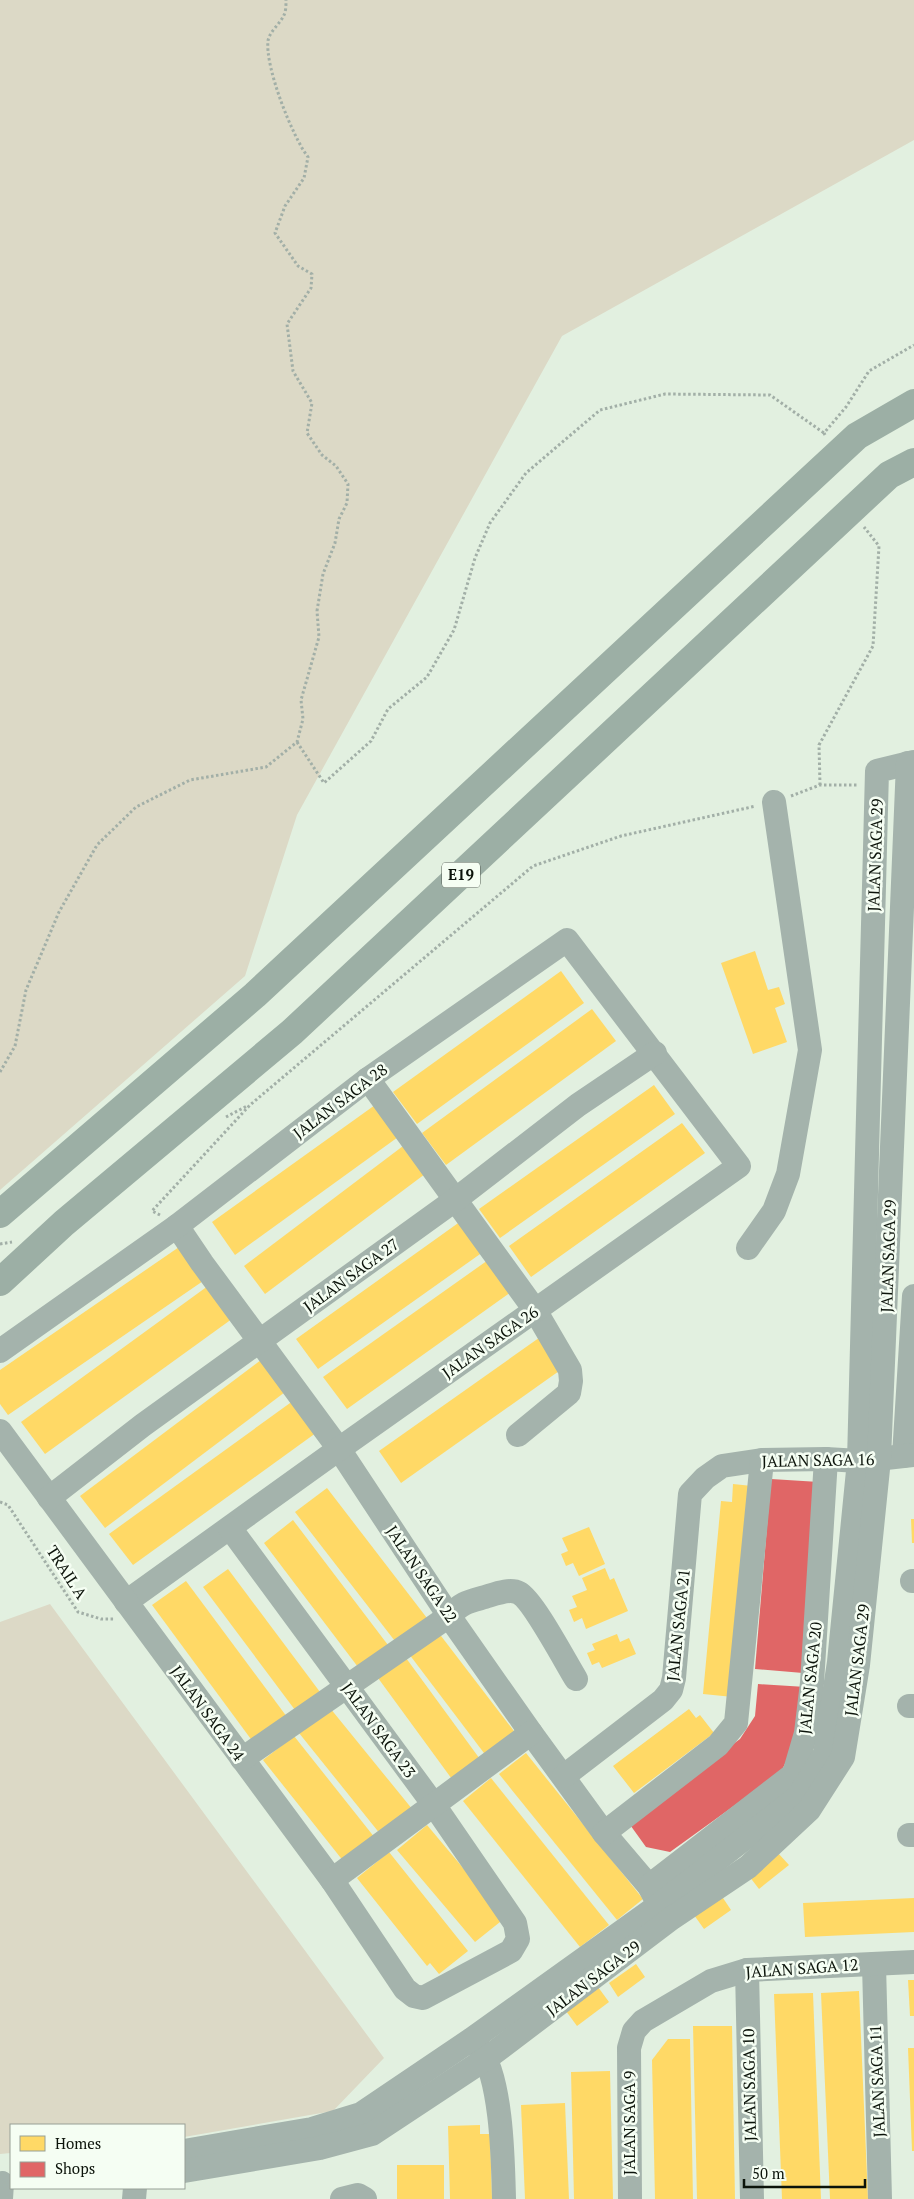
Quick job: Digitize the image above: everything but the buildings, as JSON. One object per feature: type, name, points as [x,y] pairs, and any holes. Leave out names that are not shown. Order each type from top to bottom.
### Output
[{"type":"highway","points":[[0,1214],[255,994],[858,436],[914,403]]},
{"type":"highway","name":"E19","points":[[0,1282],[64,1223],[292,1032],[889,475],[914,462]]},
{"type":"street","points":[[877,778],[911,770]]},
{"type":"street","name":"JALAN SAGA 29","points":[[185,2151],[312,2129],[360,2114],[472,2039],[660,1903],[748,1867],[809,1810],[843,1757],[858,1665],[911,770]]},
{"type":"street","name":"JALAN SAGA 29","points":[[869,1460],[877,778]]},
{"type":"street","points":[[748,1248],[774,1211],[788,1174],[810,1050],[774,802]]},
{"type":"street","name":"JALAN SAGA 28","points":[[0,1351],[177,1226],[368,1079],[568,940],[655,1053]]},
{"type":"street","name":"JALAN SAGA 27","points":[[49,1498],[143,1424],[455,1200],[578,1105],[655,1053]]},
{"type":"street","name":"JALAN SAGA 26","points":[[130,1606],[230,1528],[339,1449],[739,1166],[655,1053]]},
{"type":"street","points":[[368,1079],[535,1310],[570,1370],[569,1393],[518,1435]]},
{"type":"street","name":"JALAN SAGA 22","points":[[177,1226],[202,1263],[339,1449],[449,1616],[530,1734],[564,1776],[604,1833],[660,1903]]},
{"type":"street","points":[[909,1455],[914,1296]]},
{"type":"street","name":"JALAN SAGA 24","points":[[0,1431],[332,1880],[405,1989],[414,1996]]},
{"type":"street","name":"JALAN SAGA 16","points":[[722,1466],[762,1460],[869,1460],[909,1455]]},
{"type":"street","name":"JALAN SAGA 20","points":[[660,1903],[794,1774],[806,1733],[811,1693],[826,1459]]},
{"type":"street","points":[[604,1833],[718,1745],[736,1723],[762,1460]]},
{"type":"street","name":"JALAN SAGA 21","points":[[564,1776],[663,1700],[671,1690],[674,1678],[690,1494],[705,1478],[722,1466]]},
{"type":"street","name":"JALAN SAGA 23","points":[[230,1528],[434,1805],[515,1923],[518,1939],[510,1952],[423,1998],[414,1996]]},
{"type":"street","points":[[242,1759],[449,1616],[462,1603],[512,1591],[522,1594],[532,1606],[576,1679]]},
{"type":"street","points":[[332,1880],[530,1734]]},
{"type":"street","name":"JALAN SAGA 29","points":[[185,2171],[320,2148],[372,2134],[487,2058],[660,1903]]},
{"type":"street","name":"JALAN SAGA 12","points":[[629,2048],[634,2031],[642,2022],[711,1981],[747,1970],[914,1962]]},
{"type":"street","name":"JALAN SAGA 11","points":[[874,1964],[880,2199]]},
{"type":"street","name":"JALAN SAGA 10","points":[[747,1970],[752,2199]]},
{"type":"street","points":[[472,2039],[487,2058],[501,2125],[504,2199]]},
{"type":"street","name":"JALAN SAGA 9","points":[[629,2048],[630,2199]]},
{"type":"path","points":[[0,1072],[15,1046],[26,990],[59,912],[96,845],[136,808],[190,780],[266,767],[297,742],[303,720],[301,700],[319,636],[316,611],[323,574],[334,543],[339,519],[347,503],[348,484],[336,466],[322,455],[307,434],[312,403],[293,370],[287,324],[311,288],[312,274],[298,266],[275,234],[284,206],[304,178],[308,158],[299,146],[276,88],[268,58],[268,39],[285,14],[286,0]]},
{"type":"path","points":[[824,433],[846,407],[869,371],[914,345]]},
{"type":"path","points":[[297,742],[324,783],[371,741],[388,709],[427,678],[454,630],[475,558],[490,523],[526,473],[600,410],[665,394],[770,395],[824,433],[827,441]]},
{"type":"path","points":[[820,785],[819,746],[873,646],[879,546],[862,524]]},
{"type":"path","points":[[177,1226],[152,1211],[250,1105],[533,866],[621,836],[774,802],[820,785],[877,778]]},
{"type":"path","name":"TRAIL A","points":[[0,1502],[8,1505],[78,1612],[101,1619],[120,1619],[130,1606]]},
{"type":"shaded area","points":[[0,0],[914,0],[914,140],[562,336],[297,815],[245,976],[0,1190]]},
{"type":"shaded area","points":[[50,1604],[384,2058],[333,2111],[185,2137],[185,2124],[10,2124],[10,2153],[0,2154],[0,1622]]}]
